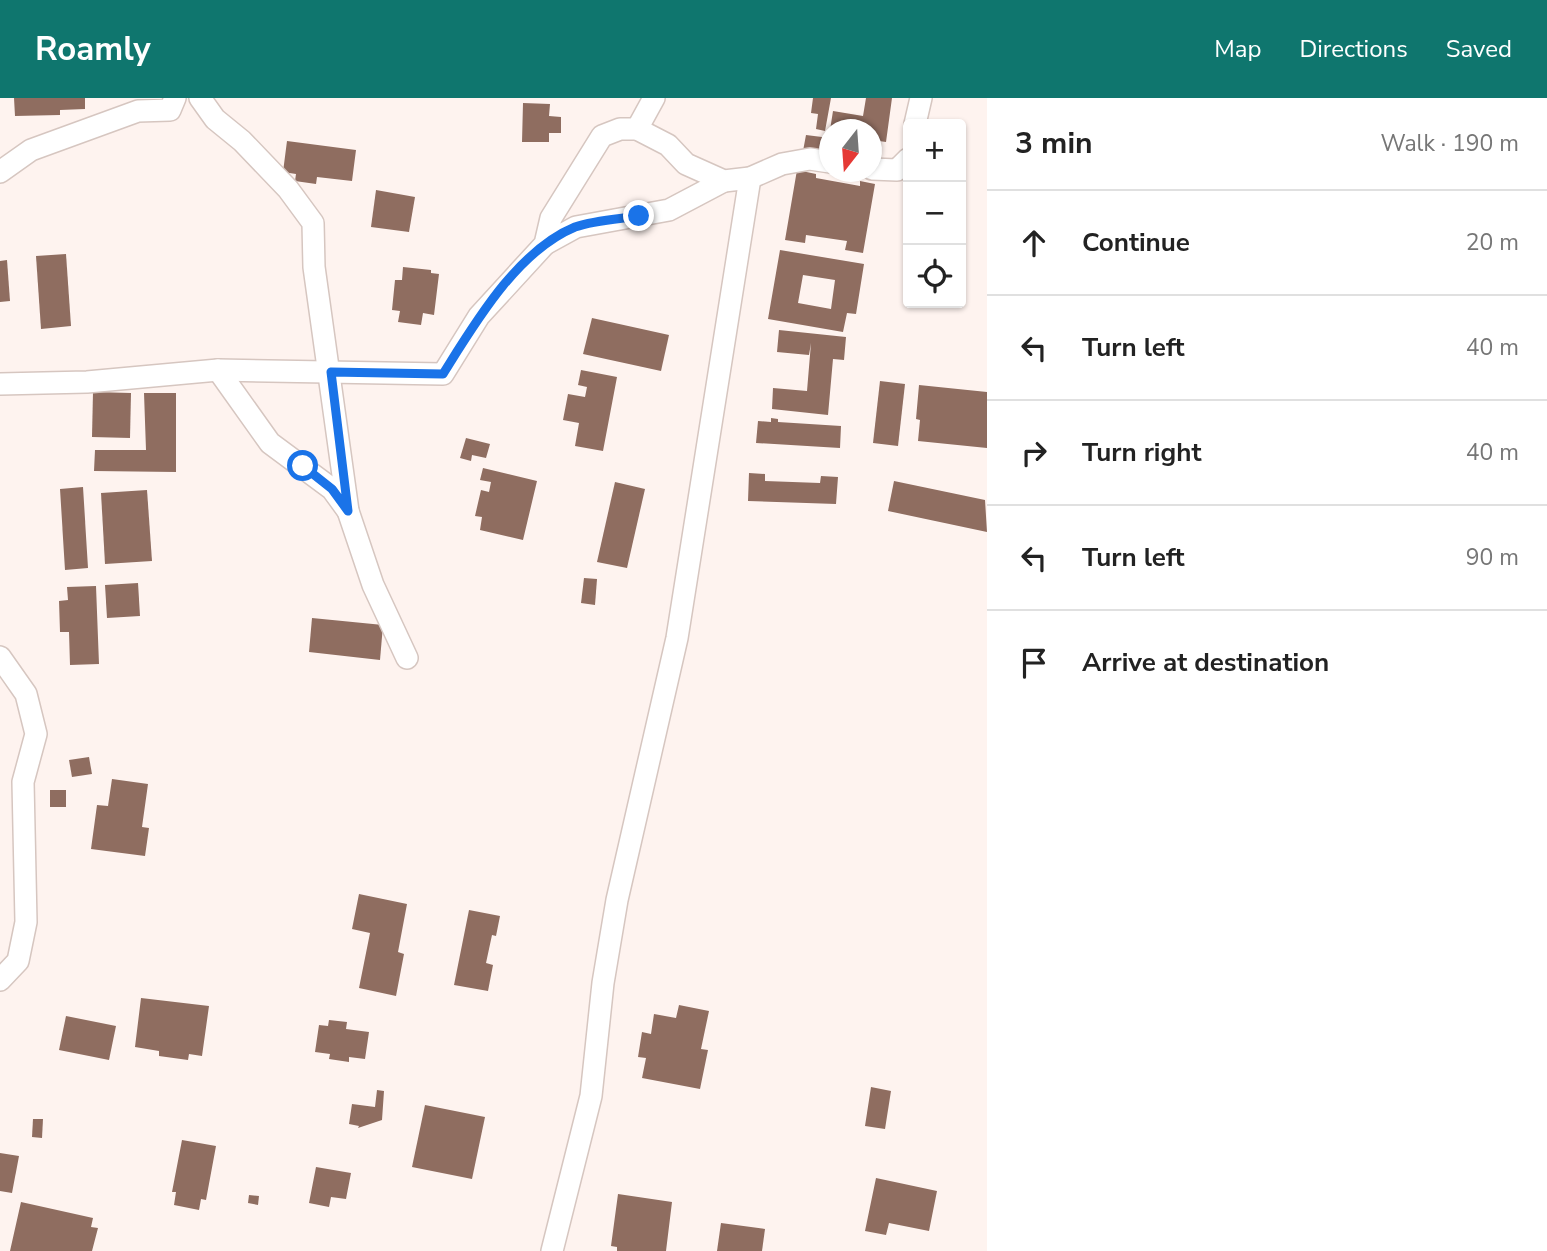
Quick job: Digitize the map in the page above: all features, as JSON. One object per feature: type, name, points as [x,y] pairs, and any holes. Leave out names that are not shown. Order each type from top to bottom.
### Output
[{"type":"street","points":[[0,172],[31,150],[138,111],[170,110],[175,98]]},
{"type":"street","points":[[200,98],[215,119],[242,141],[288,189],[313,223],[314,267],[331,372],[348,511],[373,585],[407,658]]},
{"type":"street","points":[[637,128],[654,98]]},
{"type":"street","points":[[916,119],[921,98]]},
{"type":"street","points":[[545,244],[551,218],[602,136],[620,129],[637,128],[668,145],[686,164],[724,181]]},
{"type":"street","points":[[0,384],[87,382],[218,370],[443,374],[479,316],[545,244],[576,227],[669,210],[724,181],[750,178],[796,161],[819,160]]},
{"type":"street","points":[[882,169],[897,170],[903,164]]},
{"type":"street","points":[[552,1251],[591,1096],[603,983],[617,900],[677,638],[750,178]]},
{"type":"street","points":[[218,370],[270,443],[332,489],[348,511]]},
{"type":"street","points":[[0,657],[26,694],[36,734],[23,782],[26,922],[18,961],[0,980]]},
{"type":"building","points":[[14,98],[85,98],[85,109],[60,110],[60,115],[15,116]]},
{"type":"building","points":[[813,98],[831,98],[827,119],[819,119],[819,130],[816,129],[818,114],[811,113]]},
{"type":"building","points":[[866,98],[892,98],[886,142],[882,141],[882,119],[832,119],[833,111],[863,116]]},
{"type":"building","points":[[523,103],[550,104],[549,116],[561,117],[561,133],[549,133],[549,142],[522,142]]},
{"type":"building","points":[[806,135],[819,137],[819,153],[803,151]]},
{"type":"building","points":[[287,141],[356,150],[352,181],[317,177],[316,184],[295,181],[296,174],[283,172]]},
{"type":"building","points":[[797,170],[816,174],[819,182],[860,186],[860,182],[875,184],[863,253],[845,250],[847,241],[806,235],[805,243],[785,240]]},
{"type":"building","points":[[376,190],[415,197],[409,232],[371,227]]},
{"type":"building","points":[[780,250],[864,264],[856,314],[847,313],[843,332],[768,319]],"holes":[[[803,275],[835,280],[831,309],[798,303]]]},
{"type":"building","points":[[66,254],[71,326],[41,329],[36,256]]},
{"type":"building","points":[[7,260],[10,301],[0,302],[0,261]]},
{"type":"building","points":[[403,267],[431,270],[431,273],[439,274],[434,315],[423,313],[421,325],[398,322],[400,311],[392,310],[395,280],[402,280]]},
{"type":"building","points":[[592,318],[669,335],[661,371],[583,354]]},
{"type":"building","points":[[779,330],[846,337],[844,360],[833,359],[828,415],[772,409],[773,388],[807,391],[811,343],[809,355],[777,352]]},
{"type":"building","points":[[581,370],[617,377],[603,451],[575,446],[579,423],[563,420],[568,394],[585,397],[587,387],[578,385]]},
{"type":"building","points":[[880,381],[905,384],[898,446],[873,443]]},
{"type":"building","points":[[919,385],[987,392],[987,448],[918,441],[920,420],[916,419]]},
{"type":"building","points":[[93,392],[131,393],[130,438],[92,437]]},
{"type":"building","points":[[144,393],[176,393],[176,472],[94,471],[95,450],[146,450]]},
{"type":"building","points":[[771,418],[778,419],[778,422],[841,426],[840,448],[756,443],[758,421],[771,422]]},
{"type":"building","points":[[466,438],[490,444],[486,458],[472,455],[471,461],[460,458]]},
{"type":"building","points":[[483,468],[537,481],[523,540],[480,530],[482,517],[475,516],[481,490],[489,492],[491,482],[480,480]]},
{"type":"building","points":[[749,473],[765,474],[765,481],[820,483],[821,476],[838,477],[836,504],[748,501]]},
{"type":"building","points":[[894,481],[985,500],[987,532],[888,511]]},
{"type":"building","points":[[615,482],[645,489],[627,568],[597,562]]},
{"type":"building","points":[[83,487],[88,568],[65,570],[60,489]]},
{"type":"building","points":[[147,490],[152,561],[105,564],[101,493]]},
{"type":"building","points":[[584,578],[597,579],[595,605],[581,603]]},
{"type":"building","points":[[138,583],[140,616],[107,618],[105,585]]},
{"type":"building","points":[[96,586],[99,664],[70,665],[69,632],[60,632],[59,601],[68,600],[67,587]]},
{"type":"building","points":[[312,618],[383,625],[380,660],[309,652]]},
{"type":"building","points":[[89,757],[92,774],[72,777],[69,760]]},
{"type":"building","points":[[112,779],[148,784],[142,827],[149,828],[145,856],[91,849],[97,805],[108,806]]},
{"type":"building","points":[[50,790],[66,790],[66,807],[50,807]]},
{"type":"building","points":[[359,894],[407,904],[398,952],[404,954],[396,996],[359,988],[370,933],[352,929]]},
{"type":"building","points":[[469,910],[500,916],[496,936],[492,935],[486,963],[493,965],[488,991],[454,985]]},
{"type":"building","points":[[141,998],[209,1006],[202,1056],[189,1054],[188,1060],[159,1056],[159,1051],[135,1047]]},
{"type":"building","points":[[679,1005],[709,1011],[701,1049],[708,1050],[700,1089],[642,1078],[646,1058],[638,1057],[642,1032],[651,1034],[654,1014],[676,1018]]},
{"type":"building","points":[[66,1016],[116,1026],[109,1060],[59,1050]]},
{"type":"building","points":[[329,1020],[347,1022],[346,1029],[369,1032],[365,1059],[349,1057],[349,1062],[329,1059],[330,1054],[315,1052],[319,1025],[328,1026]]},
{"type":"building","points":[[871,1087],[891,1091],[885,1129],[865,1126]]},
{"type":"building","points":[[377,1090],[384,1091],[382,1120],[358,1128],[359,1126],[349,1124],[352,1104],[375,1107]]},
{"type":"building","points":[[425,1105],[485,1117],[472,1179],[412,1167]]},
{"type":"building","points":[[33,1119],[43,1119],[42,1138],[32,1137]]},
{"type":"building","points":[[182,1140],[216,1146],[206,1200],[201,1199],[199,1210],[174,1205],[176,1192],[172,1192]]},
{"type":"building","points":[[0,1153],[19,1156],[12,1193],[0,1191]]},
{"type":"building","points":[[316,1167],[351,1173],[346,1199],[331,1197],[329,1207],[309,1203]]},
{"type":"building","points":[[876,1178],[937,1191],[929,1231],[889,1223],[886,1235],[865,1231]]},
{"type":"building","points":[[618,1194],[672,1202],[666,1251],[617,1251],[617,1247],[611,1246]]},
{"type":"building","points":[[249,1195],[259,1196],[258,1205],[248,1203]]},
{"type":"building","points":[[21,1202],[93,1218],[91,1227],[98,1228],[92,1251],[10,1251]]},
{"type":"building","points":[[721,1223],[765,1229],[762,1251],[717,1251]]},
{"type":"route","points":[[303,466],[332,489],[348,511],[331,372],[443,374],[479,316],[545,244],[576,227],[639,216]]}]
